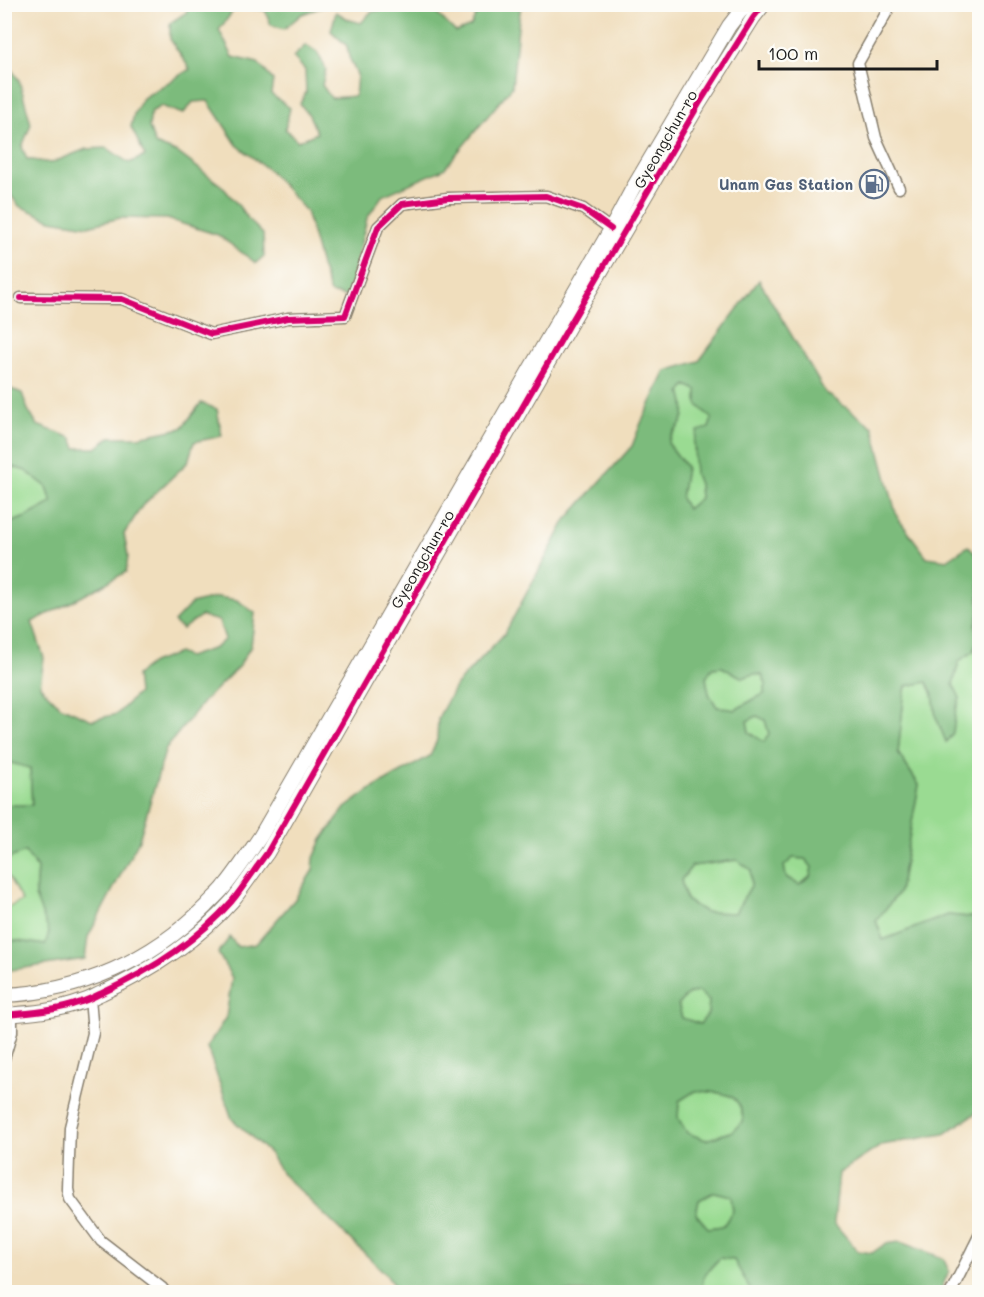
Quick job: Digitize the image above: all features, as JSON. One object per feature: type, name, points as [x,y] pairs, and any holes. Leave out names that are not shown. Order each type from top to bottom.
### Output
[{"type":"street","name":"Gyeongchun-ro","points":[[4,995],[44,992],[101,976],[151,951],[189,923],[224,887],[266,827],[633,188],[729,26],[746,4]]},
{"type":"street","name":"Gyeongchun-ro","points":[[8,1014],[38,1012],[81,1002],[120,985],[155,965],[192,939],[231,902],[267,853],[573,319],[694,113],[764,4]]},
{"type":"street","points":[[889,6],[858,63],[876,138],[899,188]]},
{"type":"street","points":[[21,297],[122,299],[211,334],[288,318],[345,316],[378,227],[402,204],[448,198],[546,196],[583,209],[611,229]]},
{"type":"street","points":[[90,998],[93,1033],[70,1127],[68,1189],[70,1198],[101,1241],[162,1288],[165,1293]]},
{"type":"street","points":[[4,1059],[12,1032],[8,1014]]},
{"type":"street","points":[[951,1293],[980,1234]]},
{"type":"green space","points":[[186,5],[329,5],[302,14],[284,29],[271,25],[265,10],[236,7],[219,30],[233,57],[258,63],[273,80],[271,94],[290,108],[285,129],[298,141],[317,133],[309,115],[300,104],[306,92],[305,70],[293,57],[306,45],[317,52],[326,69],[322,85],[331,98],[355,96],[357,75],[347,46],[331,31],[336,12],[361,23],[371,12],[386,9],[385,5],[430,5],[456,32],[471,26],[480,5],[521,5],[512,87],[444,169],[382,196],[367,218],[348,297],[330,293],[306,211],[270,171],[237,145],[208,101],[193,102],[183,114],[161,106],[151,112],[149,127],[155,144],[178,153],[222,186],[263,234],[264,256],[256,263],[218,235],[167,219],[120,218],[88,226],[51,220],[19,206],[5,188],[4,59],[19,80],[31,124],[22,147],[27,159],[51,163],[86,149],[107,148],[129,163],[145,156],[131,127],[134,114],[143,98],[190,69],[170,39],[170,23],[187,12]]},
{"type":"green space","points":[[759,280],[825,392],[873,427],[897,517],[927,557],[947,560],[968,546],[979,557],[979,614],[975,627],[979,636],[974,651],[959,661],[953,684],[960,698],[953,733],[946,742],[936,717],[933,694],[927,682],[906,686],[898,753],[919,785],[899,892],[876,921],[883,940],[948,915],[979,918],[979,1111],[944,1134],[882,1145],[839,1173],[834,1223],[858,1251],[872,1253],[885,1244],[900,1242],[943,1258],[949,1271],[940,1292],[750,1292],[734,1260],[720,1258],[704,1277],[703,1292],[398,1292],[385,1273],[282,1174],[270,1154],[232,1119],[207,1047],[226,1017],[232,978],[218,953],[230,937],[238,947],[256,944],[295,899],[313,870],[314,858],[322,840],[345,808],[370,790],[430,756],[437,740],[438,718],[456,685],[505,633],[566,520],[632,446],[666,371],[699,361]],"holes":[[[686,385],[697,390],[697,404],[712,419],[709,428],[698,431],[694,442],[695,474],[699,484],[700,498],[687,509],[681,498],[686,467],[668,443],[671,434],[683,418],[681,392]],[[722,667],[743,678],[753,674],[762,675],[766,684],[764,694],[735,710],[717,707],[709,694],[706,678],[712,668]],[[757,716],[765,720],[769,734],[764,742],[749,732],[747,721]],[[793,858],[805,859],[812,867],[810,877],[799,885],[786,877],[784,866]],[[737,860],[751,870],[751,886],[735,913],[705,912],[686,900],[681,880],[692,866]],[[699,992],[709,1001],[708,1014],[700,1024],[682,1018],[678,1004],[690,993]],[[695,1091],[704,1091],[721,1093],[734,1099],[742,1111],[743,1121],[733,1131],[706,1140],[687,1133],[678,1118],[679,1101]],[[714,1192],[731,1196],[733,1211],[723,1226],[708,1228],[696,1214],[699,1200]]]},
{"type":"green space","points":[[686,385],[697,390],[705,412],[712,419],[709,428],[694,442],[695,473],[700,498],[687,509],[681,498],[686,467],[668,443],[683,418],[684,405],[681,392]]},
{"type":"green space","points":[[8,388],[22,393],[37,425],[72,438],[76,448],[96,448],[110,437],[138,437],[182,428],[201,403],[217,409],[222,436],[194,442],[188,462],[142,506],[124,534],[128,556],[126,572],[32,622],[44,658],[40,686],[60,706],[92,720],[117,714],[138,693],[136,675],[152,663],[178,653],[188,657],[215,648],[225,639],[219,621],[201,616],[182,629],[174,622],[191,604],[218,597],[237,600],[255,613],[251,646],[239,666],[204,701],[166,748],[139,840],[88,937],[85,959],[5,971],[5,937],[10,940],[45,945],[49,932],[35,896],[37,868],[25,852],[5,860],[5,805],[32,805],[30,768],[5,763],[5,525],[52,503],[47,487],[26,471],[7,465],[5,468],[4,407]]},
{"type":"green space","points":[[6,465],[26,471],[47,487],[52,503],[5,525],[4,468]]},
{"type":"green space","points":[[979,614],[979,918],[948,915],[883,940],[876,920],[899,892],[919,785],[898,753],[906,686],[927,682],[933,694],[936,717],[946,741],[960,698],[953,684],[959,661],[974,651],[975,627]]},
{"type":"green space","points":[[722,667],[743,678],[753,674],[762,675],[766,684],[764,695],[735,710],[717,707],[709,694],[706,678],[712,668]]},
{"type":"green space","points":[[757,716],[765,719],[769,734],[764,742],[749,732],[747,721]]},
{"type":"green space","points":[[5,763],[30,768],[32,806],[5,805]]},
{"type":"green space","points":[[25,851],[37,868],[35,896],[50,932],[46,945],[9,940],[5,937],[5,909],[22,901],[5,871],[5,860]]},
{"type":"green space","points":[[793,858],[805,859],[812,867],[810,877],[799,885],[786,877],[784,866]]},
{"type":"green space","points":[[737,860],[751,870],[751,886],[735,913],[705,912],[686,900],[681,880],[692,866]]},
{"type":"green space","points":[[699,992],[709,1001],[708,1014],[700,1024],[682,1018],[678,1003],[690,993]]},
{"type":"green space","points":[[695,1091],[721,1093],[734,1098],[738,1103],[743,1121],[733,1131],[706,1140],[687,1133],[678,1118],[679,1101]]},
{"type":"green space","points":[[714,1192],[731,1196],[733,1211],[723,1226],[708,1228],[696,1214],[699,1200]]},
{"type":"green space","points":[[720,1258],[734,1260],[752,1291],[703,1292],[704,1277]]},
{"type":"cycle path","points":[[4,1015],[63,1008],[120,984],[172,954],[204,929],[232,901],[267,853],[573,319],[699,104],[764,4]]},
{"type":"cycle path","points":[[21,298],[122,299],[211,334],[288,318],[345,316],[378,227],[402,204],[448,198],[546,196],[583,209],[611,229]]},
{"type":"place","name":"Unam Gas Station","points":[[874,184]]}]
